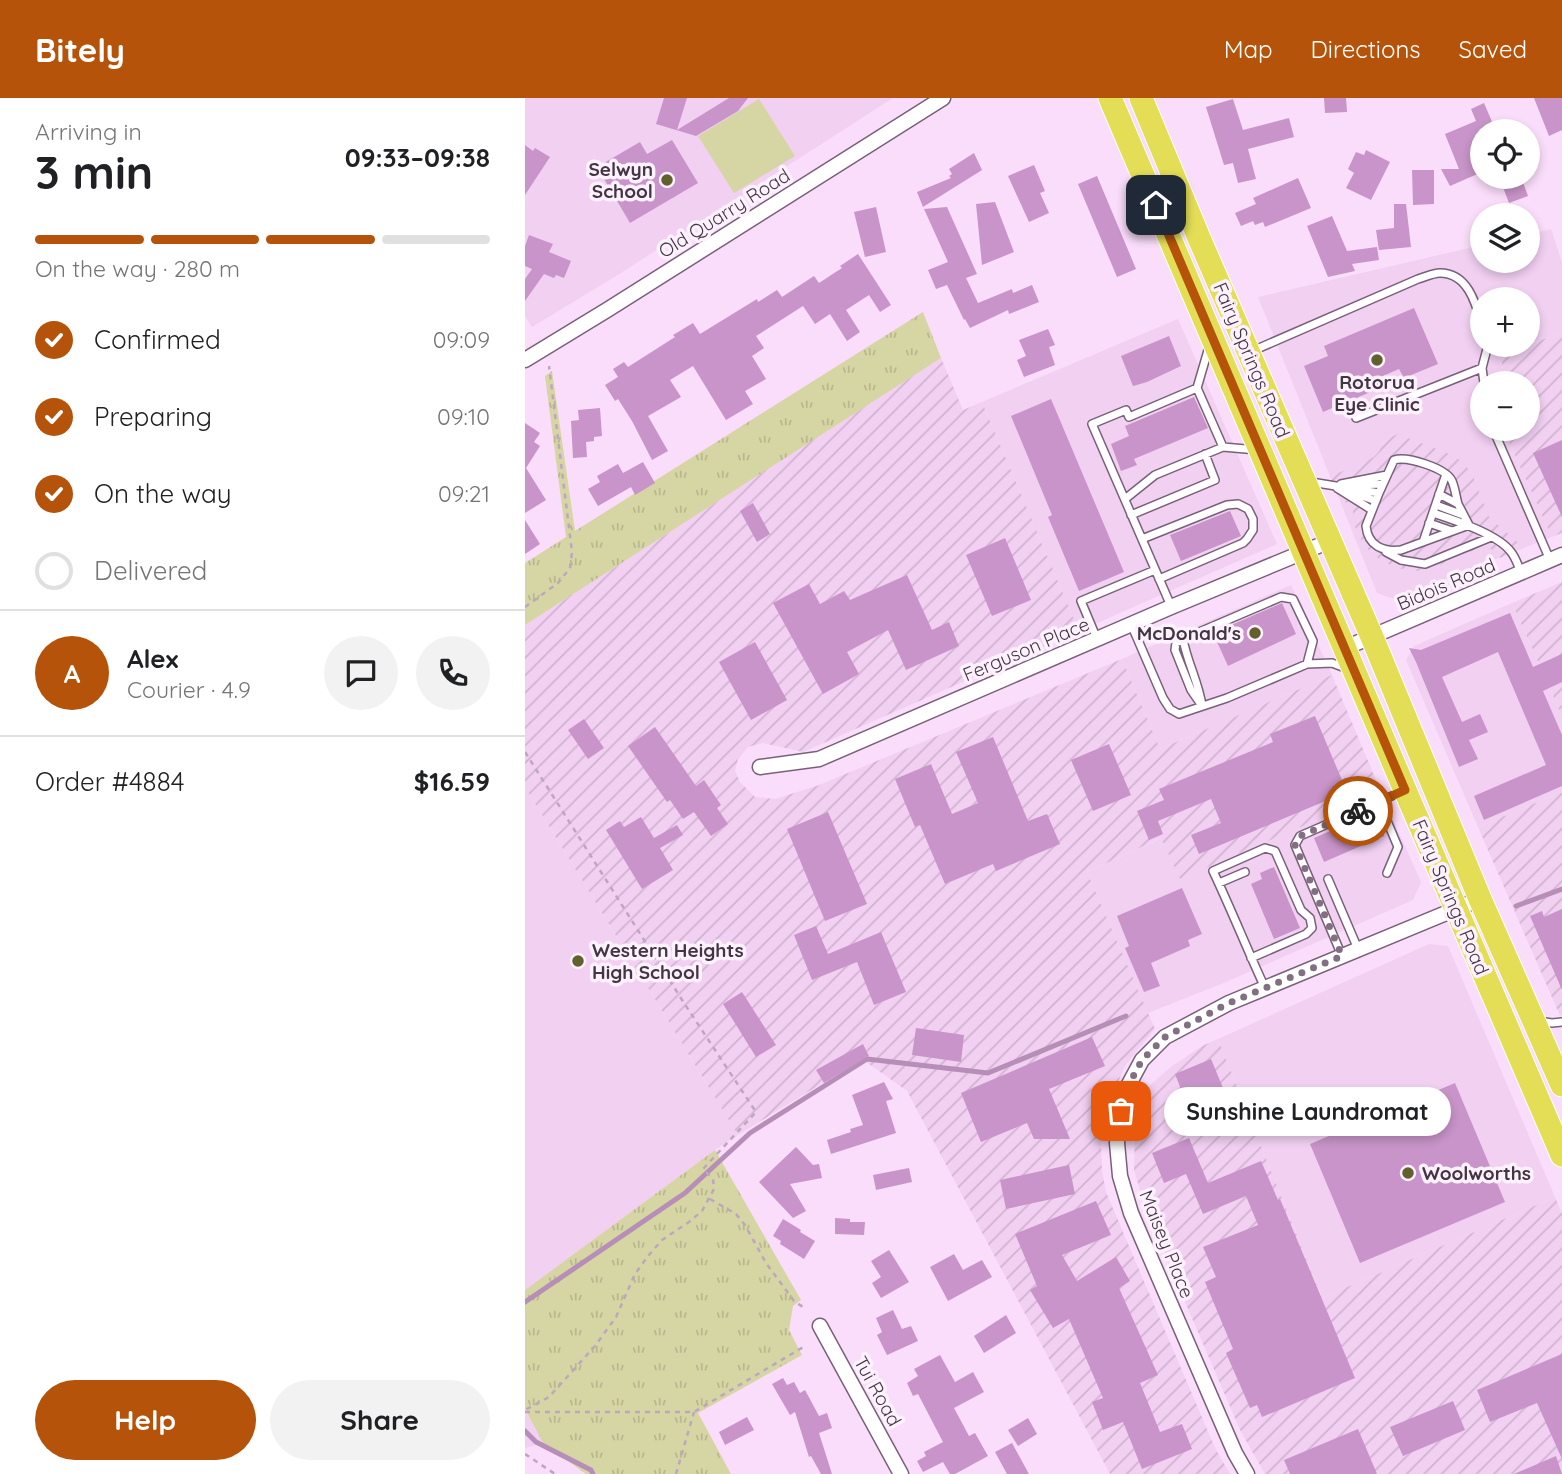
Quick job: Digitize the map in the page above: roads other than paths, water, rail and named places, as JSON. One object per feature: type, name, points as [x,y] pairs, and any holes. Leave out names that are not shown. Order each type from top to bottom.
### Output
[{"type":"highway","points":[[1096,98],[1126,168],[1156,205]]},
{"type":"highway","name":"Fairy Springs Road","points":[[1110,98],[1562,1155]]},
{"type":"highway","points":[[1128,98],[1141,130],[1167,159]]},
{"type":"highway","name":"Fairy Springs Road","points":[[1141,98],[1480,899],[1562,1085]]},
{"type":"highway","points":[[1199,238],[1191,241],[1188,249],[1213,312],[1215,324],[1212,336]]},
{"type":"street","name":"Old Quarry Road","points":[[525,360],[943,98]]},
{"type":"street","name":"Ferguson Place","points":[[760,767],[819,759],[1330,541]]},
{"type":"street","name":"Bidois Road","points":[[1345,648],[1556,557]]},
{"type":"street","name":"Maisey Place","points":[[1247,1474],[1229,1440],[1131,1213],[1120,1176],[1117,1143],[1121,1111],[1128,1086],[1142,1060],[1165,1037],[1229,1003],[1480,899]]},
{"type":"street","name":"Tui Road","points":[[820,1326],[901,1474]]},
{"type":"lane","points":[[1249,352],[1418,279],[1439,273],[1451,275],[1470,291]]},
{"type":"lane","points":[[1212,336],[1197,388],[1223,447]]},
{"type":"lane","points":[[1482,371],[1485,357]]},
{"type":"lane","points":[[1356,418],[1482,368]]},
{"type":"lane","points":[[1171,607],[1093,424],[1126,410],[1129,417],[1197,388]]},
{"type":"lane","points":[[1499,441],[1556,557]]},
{"type":"lane","points":[[1125,499],[1155,475],[1223,447],[1261,451]]},
{"type":"lane","points":[[1131,514],[1215,480],[1205,454]]},
{"type":"lane","points":[[1469,526],[1458,504],[1452,481],[1445,474],[1399,458],[1394,460],[1379,492],[1366,531],[1379,549],[1410,563],[1425,564],[1491,537]]},
{"type":"lane","points":[[1423,542],[1445,474]]},
{"type":"lane","points":[[1334,486],[1387,475]]},
{"type":"lane","points":[[1303,480],[1379,492]]},
{"type":"lane","points":[[1334,486],[1383,484]]},
{"type":"lane","points":[[1334,486],[1376,501]]},
{"type":"lane","points":[[1334,486],[1372,510]]},
{"type":"lane","points":[[1439,494],[1458,504]]},
{"type":"lane","points":[[1142,539],[1227,505],[1238,504],[1248,509],[1253,519],[1253,530],[1243,543],[1159,579]]},
{"type":"lane","points":[[1434,509],[1463,515]]},
{"type":"lane","points":[[1434,509],[1501,541],[1512,553],[1521,573]]},
{"type":"lane","points":[[1429,523],[1452,531]]},
{"type":"lane","points":[[1379,549],[1390,551],[1411,547],[1469,526]]},
{"type":"lane","points":[[1427,532],[1439,536]]},
{"type":"lane","points":[[1410,563],[1406,554],[1411,547]]},
{"type":"lane","points":[[1097,639],[1081,601],[1155,570]]},
{"type":"lane","points":[[1202,706],[1191,690],[1175,650],[1176,643],[1281,597],[1293,599],[1313,641],[1307,664]]},
{"type":"lane","points":[[1131,624],[1163,698],[1170,709],[1179,714],[1227,698],[1307,664],[1332,663],[1355,671]]},
{"type":"lane","points":[[1342,956],[1295,845],[1300,836],[1405,790]]},
{"type":"lane","points":[[1380,802],[1398,847],[1387,873]]},
{"type":"lane","points":[[1251,958],[1306,934],[1312,928],[1310,918],[1301,910],[1275,851],[1265,848],[1213,870],[1251,958],[1265,988]]},
{"type":"lane","points":[[1219,883],[1245,872]]},
{"type":"lane","points":[[1328,879],[1358,949]]},
{"type":"lane","points":[[1319,901],[1334,894]]},
{"type":"lane","points":[[1534,1021],[1562,1022]]},
{"type":"waterway","points":[[1516,906],[1562,889]]},
{"type":"waterway","points":[[525,1302],[685,1193],[750,1133],[867,1059],[988,1073],[1126,1016]]},
{"type":"waterway","points":[[525,1431],[536,1442],[591,1470],[593,1474]]},
{"type":"place","name":"Selwyn School","points":[[667,180]]},
{"type":"place","name":"Rotorua Eye Clinic","points":[[1377,360]]},
{"type":"place","name":"McDonald's","points":[[1255,633]]},
{"type":"place","name":"Western Heights High School","points":[[578,961]]},
{"type":"place","name":"Sunshine Laundromat","points":[[1121,1111]]},
{"type":"place","name":"Woolworths","points":[[1408,1173]]}]
